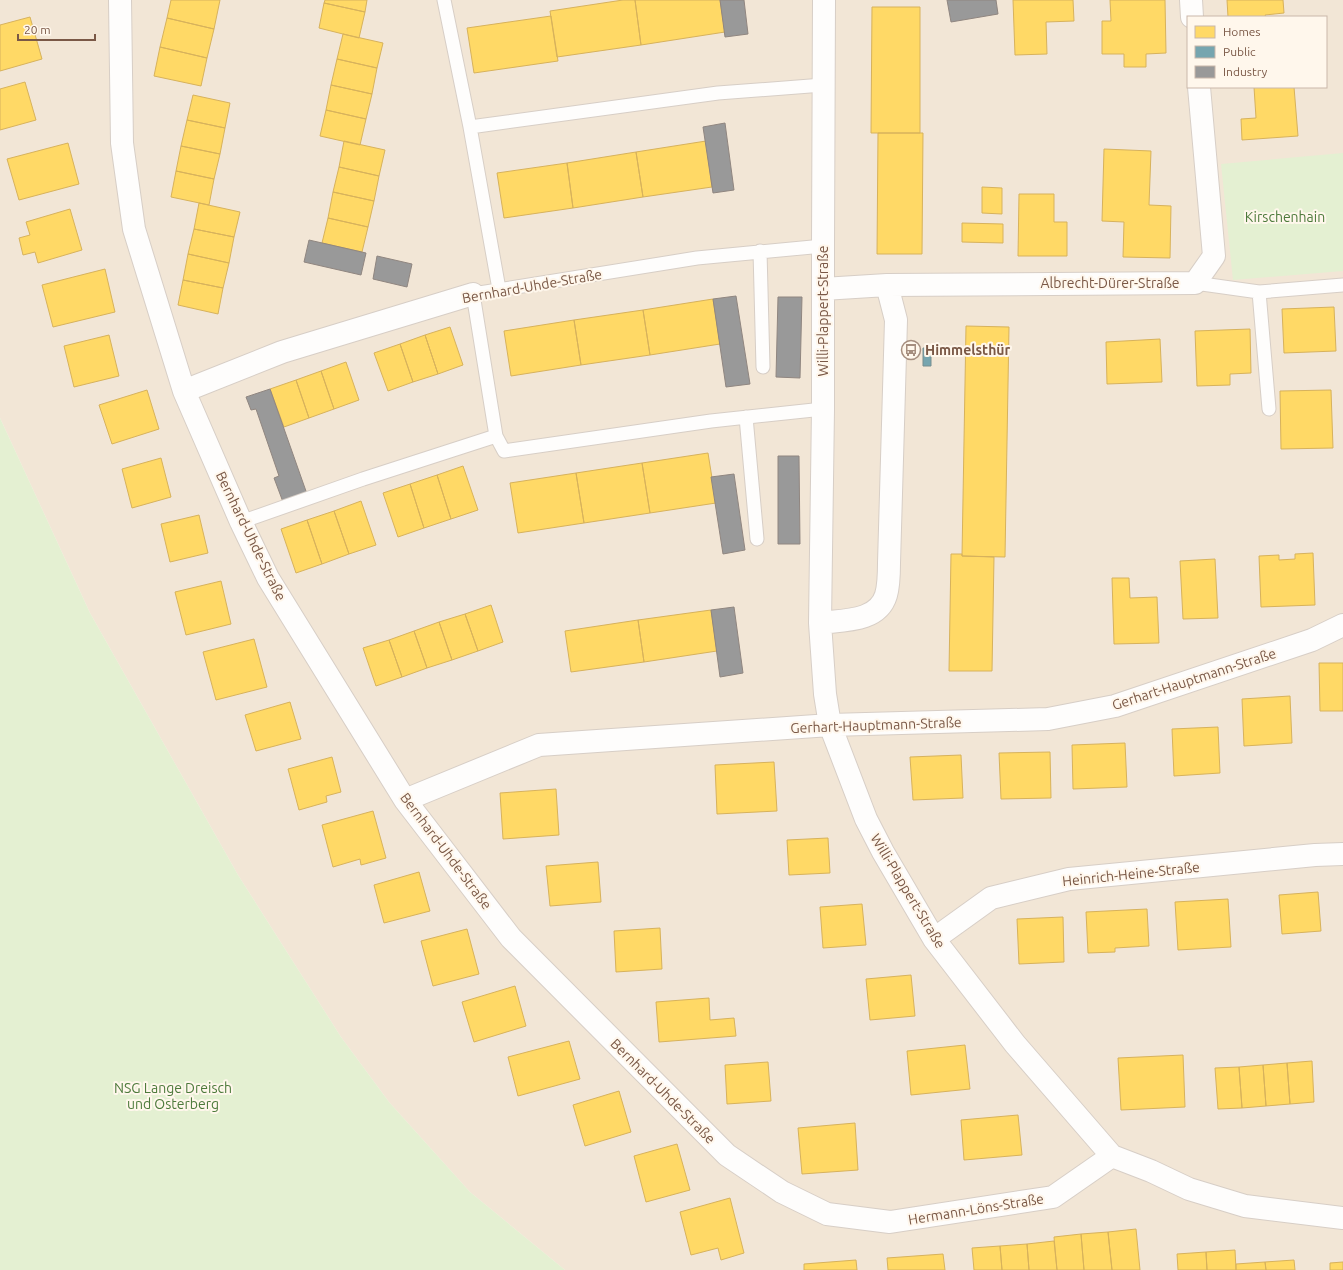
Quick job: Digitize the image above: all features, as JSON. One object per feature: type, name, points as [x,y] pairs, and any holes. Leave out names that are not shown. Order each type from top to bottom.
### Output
[{"type":"street","name":"Bernhard-Uhde-Straße","points":[[120,0],[122,143],[134,230],[184,391],[268,578],[405,800],[510,938],[727,1155],[782,1192],[827,1214]]},
{"type":"street","name":"Willi-Plappert-Straße","points":[[824,0],[823,409],[820,623],[825,694],[830,725],[873,833],[934,939],[1015,1044],[1112,1156]]},
{"type":"street","points":[[1191,0],[1192,16]]},
{"type":"street","name":"Albrecht-Dürer-Straße","points":[[823,289],[887,285],[1195,283],[1214,256],[1199,88]]},
{"type":"street","points":[[820,623],[855,618],[869,614],[879,607],[886,594],[889,564],[896,320],[887,285]]},
{"type":"street","name":"Bernhard-Uhde-Straße","points":[[184,391],[282,352],[474,294]]},
{"type":"street","name":"Gerhart-Hauptmann-Straße","points":[[405,800],[539,745],[830,725],[1048,719],[1115,706],[1312,640],[1343,625]]},
{"type":"street","name":"Heinrich-Heine-Straße","points":[[934,939],[990,898],[1069,879],[1307,856],[1343,854]]},
{"type":"street","points":[[1112,1156],[1151,1171],[1189,1189],[1245,1206],[1343,1218]]},
{"type":"street","name":"Hermann-Löns-Straße","points":[[827,1214],[890,1222],[1053,1197],[1112,1156]]},
{"type":"lane","points":[[444,0],[470,128],[499,289]]},
{"type":"lane","points":[[470,128],[718,94],[823,84]]},
{"type":"lane","name":"Bernhard-Uhde-Straße","points":[[474,294],[698,258],[823,246]]},
{"type":"lane","points":[[760,252],[763,367]]},
{"type":"lane","points":[[1195,283],[1259,292],[1343,285]]},
{"type":"lane","points":[[1259,292],[1269,409]]},
{"type":"lane","points":[[474,294],[496,436],[504,451],[710,421],[823,409]]},
{"type":"lane","points":[[746,417],[757,539]]},
{"type":"lane","points":[[242,522],[363,479],[496,436]]},
{"type":"shaded area","points":[[0,0],[1343,0],[1343,1270],[565,1270],[470,1192],[389,1102],[341,1037],[238,875],[90,613],[0,418]]},
{"type":"green space","name":"Kirschenhain","points":[[1343,153],[1343,271],[1233,280],[1221,164]]},
{"type":"green space","name":"NSG Lange Dreisch und Osterberg","points":[[0,418],[90,613],[238,875],[341,1037],[389,1102],[470,1192],[565,1270],[0,1270]]},
{"type":"building: Homes","points":[[171,0],[220,0],[214,29],[167,18]]},
{"type":"building: Homes","points":[[325,0],[367,0],[365,12],[324,3]]},
{"type":"building: Homes","points":[[623,0],[635,0],[641,45],[557,57],[550,11]]},
{"type":"building: Homes","points":[[635,0],[720,0],[725,32],[641,45]]},
{"type":"building: Homes","points":[[1013,0],[1073,0],[1074,21],[1046,22],[1047,54],[1015,55]]},
{"type":"building: Homes","points":[[1110,0],[1165,0],[1166,53],[1146,54],[1146,67],[1124,67],[1124,54],[1102,54],[1102,21],[1111,21]]},
{"type":"building: Homes","points":[[1227,0],[1283,0],[1284,13],[1266,16],[1228,16]]},
{"type":"building: Homes","points":[[324,3],[365,12],[359,38],[319,28]]},
{"type":"building: Homes","points":[[872,7],[920,7],[920,133],[871,133]]},
{"type":"building: Homes","points":[[551,16],[558,61],[474,73],[467,28]]},
{"type":"building: Homes","points":[[30,17],[42,59],[0,71],[0,25]]},
{"type":"building: Homes","points":[[167,18],[214,29],[207,58],[160,47]]},
{"type":"building: Homes","points":[[343,34],[383,43],[377,68],[337,59]]},
{"type":"building: Homes","points":[[160,47],[207,58],[201,86],[154,76]]},
{"type":"building: Homes","points":[[337,59],[377,68],[372,94],[331,85]]},
{"type":"building: Homes","points":[[25,82],[36,120],[0,130],[0,89]]},
{"type":"building: Homes","points":[[331,85],[372,94],[366,119],[326,110]]},
{"type":"building: Homes","points":[[1254,88],[1294,88],[1298,136],[1242,140],[1241,119],[1256,118]]},
{"type":"building: Homes","points":[[193,95],[230,103],[225,128],[187,120]]},
{"type":"building: Homes","points":[[326,110],[366,119],[360,145],[320,136]]},
{"type":"building: Homes","points":[[187,120],[225,128],[220,154],[181,146]]},
{"type":"building: Homes","points":[[878,133],[923,133],[922,254],[877,254]]},
{"type":"building: Homes","points":[[344,141],[385,150],[379,176],[339,167]]},
{"type":"building: Homes","points":[[706,141],[712,187],[643,197],[636,152]]},
{"type":"building: Homes","points":[[68,143],[79,184],[19,200],[7,159]]},
{"type":"building: Homes","points":[[181,146],[220,154],[214,179],[176,171]]},
{"type":"building: Homes","points":[[1104,149],[1151,151],[1149,205],[1171,206],[1170,258],[1123,257],[1124,222],[1102,221]]},
{"type":"building: Homes","points":[[636,152],[643,197],[573,208],[567,163]]},
{"type":"building: Homes","points":[[567,163],[573,208],[504,218],[497,173]]},
{"type":"building: Homes","points":[[339,167],[379,176],[374,201],[333,192]]},
{"type":"building: Homes","points":[[176,171],[214,179],[209,205],[171,197]]},
{"type":"building: Homes","points":[[982,187],[1002,188],[1002,214],[982,213]]},
{"type":"building: Homes","points":[[333,192],[374,201],[368,227],[328,218]]},
{"type":"building: Homes","points":[[1019,194],[1054,194],[1054,222],[1067,222],[1067,256],[1018,256]]},
{"type":"building: Homes","points":[[199,203],[240,212],[234,237],[194,229]]},
{"type":"building: Homes","points":[[70,209],[82,250],[38,263],[35,252],[23,255],[19,238],[30,235],[26,222]]},
{"type":"building: Homes","points":[[328,218],[368,227],[362,252],[322,243]]},
{"type":"building: Homes","points":[[962,223],[1003,224],[1003,243],[962,242]]},
{"type":"building: Homes","points":[[194,229],[234,237],[229,263],[188,254]]},
{"type":"building: Homes","points":[[188,254],[229,263],[223,288],[183,280]]},
{"type":"building: Homes","points":[[105,269],[115,312],[53,327],[42,285]]},
{"type":"building: Homes","points":[[183,280],[223,288],[218,314],[178,305]]},
{"type":"building: Homes","points":[[713,299],[720,344],[650,355],[643,310]]},
{"type":"building: Homes","points":[[1334,307],[1336,351],[1284,353],[1282,309]]},
{"type":"building: Homes","points":[[643,310],[650,355],[581,365],[574,320]]},
{"type":"building: Homes","points":[[574,320],[581,365],[511,376],[504,331]]},
{"type":"building: Homes","points":[[966,326],[1009,327],[1005,557],[962,556]]},
{"type":"building: Homes","points":[[450,327],[463,365],[438,374],[425,335]]},
{"type":"building: Homes","points":[[1250,329],[1251,373],[1230,374],[1230,385],[1197,386],[1195,331]]},
{"type":"building: Homes","points":[[109,335],[119,376],[74,387],[64,346]]},
{"type":"building: Homes","points":[[425,335],[438,374],[413,382],[400,344]]},
{"type":"building: Homes","points":[[1160,339],[1162,382],[1107,384],[1106,342]]},
{"type":"building: Homes","points":[[400,344],[413,382],[388,391],[374,353]]},
{"type":"building: Homes","points":[[346,362],[359,400],[334,409],[321,371]]},
{"type":"building: Homes","points":[[321,371],[334,409],[309,418],[296,380]]},
{"type":"building: Homes","points":[[296,380],[309,418],[284,427],[270,389]]},
{"type":"building: Homes","points":[[147,390],[159,429],[112,444],[99,405]]},
{"type":"building: Homes","points":[[1331,390],[1333,448],[1281,449],[1280,391]]},
{"type":"building: Homes","points":[[708,453],[716,503],[650,513],[642,463]]},
{"type":"building: Homes","points":[[161,458],[171,497],[132,508],[122,469]]},
{"type":"building: Homes","points":[[642,463],[650,513],[584,523],[576,473]]},
{"type":"building: Homes","points":[[463,466],[478,510],[451,519],[437,475]]},
{"type":"building: Homes","points":[[576,473],[584,523],[518,533],[510,483]]},
{"type":"building: Homes","points":[[437,475],[451,519],[424,528],[410,484]]},
{"type":"building: Homes","points":[[410,484],[424,528],[398,537],[383,493]]},
{"type":"building: Homes","points":[[361,501],[376,545],[349,554],[334,511]]},
{"type":"building: Homes","points":[[334,511],[349,554],[322,564],[307,520]]},
{"type":"building: Homes","points":[[199,515],[208,553],[170,562],[161,524]]},
{"type":"building: Homes","points":[[307,520],[322,564],[296,573],[281,529]]},
{"type":"building: Homes","points":[[1313,553],[1315,605],[1261,607],[1259,556],[1279,555],[1279,560],[1295,559],[1295,554]]},
{"type":"building: Homes","points":[[951,554],[962,554],[962,556],[994,557],[992,671],[949,671]]},
{"type":"building: Homes","points":[[1215,559],[1218,618],[1183,619],[1180,561]]},
{"type":"building: Homes","points":[[1112,578],[1129,578],[1130,598],[1157,597],[1159,643],[1114,644]]},
{"type":"building: Homes","points":[[221,581],[231,624],[186,635],[175,592]]},
{"type":"building: Homes","points":[[491,605],[503,642],[478,651],[465,614]]},
{"type":"building: Homes","points":[[711,610],[717,651],[644,662],[638,620]]},
{"type":"building: Homes","points":[[465,614],[478,651],[452,660],[439,622]]},
{"type":"building: Homes","points":[[638,620],[644,662],[571,672],[565,631]]},
{"type":"building: Homes","points":[[439,622],[452,660],[427,668],[414,631]]},
{"type":"building: Homes","points":[[414,631],[427,668],[402,677],[389,640]]},
{"type":"building: Homes","points":[[254,639],[267,687],[216,700],[203,652]]},
{"type":"building: Homes","points":[[389,640],[402,677],[376,686],[363,648]]},
{"type":"building: Homes","points":[[1319,663],[1343,663],[1343,711],[1320,711]]},
{"type":"building: Homes","points":[[1290,696],[1292,743],[1244,746],[1242,699]]},
{"type":"building: Homes","points":[[290,702],[301,739],[256,751],[245,715]]},
{"type":"building: Homes","points":[[1218,727],[1220,773],[1174,776],[1172,729]]},
{"type":"building: Homes","points":[[1125,743],[1127,787],[1073,789],[1072,745]]},
{"type":"building: Homes","points":[[1050,752],[1051,798],[1001,799],[999,753]]},
{"type":"building: Homes","points":[[961,755],[963,798],[913,800],[910,757]]},
{"type":"building: Homes","points":[[332,757],[341,792],[326,796],[327,802],[299,810],[288,769]]},
{"type":"building: Homes","points":[[774,762],[777,811],[717,814],[715,765]]},
{"type":"building: Homes","points":[[556,789],[559,835],[503,839],[500,793]]},
{"type":"building: Homes","points":[[373,811],[386,858],[361,865],[360,859],[333,867],[322,825]]},
{"type":"building: Homes","points":[[828,838],[830,873],[789,875],[787,840]]},
{"type":"building: Homes","points":[[598,862],[601,902],[550,906],[546,866]]},
{"type":"building: Homes","points":[[419,872],[430,911],[384,923],[374,885]]},
{"type":"building: Homes","points":[[1318,892],[1321,931],[1282,934],[1279,895]]},
{"type":"building: Homes","points":[[1228,899],[1231,947],[1178,950],[1175,902]]},
{"type":"building: Homes","points":[[862,904],[866,945],[823,948],[820,907]]},
{"type":"building: Homes","points":[[1147,909],[1149,946],[1115,948],[1115,952],[1088,953],[1086,912]]},
{"type":"building: Homes","points":[[1063,917],[1064,962],[1019,964],[1017,919]]},
{"type":"building: Homes","points":[[660,928],[662,969],[616,972],[614,931]]},
{"type":"building: Homes","points":[[467,929],[479,974],[433,986],[421,941]]},
{"type":"building: Homes","points":[[911,975],[915,1016],[870,1020],[866,979]]},
{"type":"building: Homes","points":[[515,986],[526,1026],[474,1042],[462,1002]]},
{"type":"building: Homes","points":[[709,998],[710,1020],[734,1018],[736,1036],[659,1042],[656,1002]]},
{"type":"building: Homes","points":[[569,1041],[580,1079],[518,1096],[508,1057]]},
{"type":"building: Homes","points":[[965,1045],[970,1089],[911,1095],[907,1051]]},
{"type":"building: Homes","points":[[1183,1055],[1185,1107],[1121,1110],[1118,1058]]},
{"type":"building: Homes","points":[[1312,1061],[1314,1102],[1290,1104],[1287,1063]]},
{"type":"building: Homes","points":[[768,1062],[771,1101],[727,1104],[725,1065]]},
{"type":"building: Homes","points":[[1287,1063],[1290,1104],[1266,1106],[1263,1065]]},
{"type":"building: Homes","points":[[1263,1065],[1266,1106],[1242,1108],[1239,1067]]},
{"type":"building: Homes","points":[[1239,1067],[1242,1108],[1218,1109],[1215,1068]]},
{"type":"building: Homes","points":[[619,1091],[631,1132],[585,1146],[573,1105]]},
{"type":"building: Homes","points":[[1018,1115],[1022,1155],[964,1160],[961,1120]]},
{"type":"building: Homes","points":[[855,1123],[858,1170],[802,1174],[798,1128]]},
{"type":"building: Homes","points":[[677,1144],[690,1190],[646,1202],[634,1156]]},
{"type":"building: Homes","points":[[730,1198],[744,1253],[721,1260],[718,1248],[691,1255],[680,1212]]},
{"type":"building: Homes","points":[[1136,1229],[1140,1270],[1112,1270],[1108,1232]]},
{"type":"building: Homes","points":[[1108,1232],[1112,1270],[1084,1270],[1081,1234]]},
{"type":"building: Homes","points":[[1081,1234],[1084,1270],[1057,1270],[1054,1237]]},
{"type":"building: Homes","points":[[1054,1241],[1057,1270],[1029,1270],[1027,1244]]},
{"type":"building: Homes","points":[[1027,1244],[1029,1270],[1002,1270],[1000,1246]]},
{"type":"building: Homes","points":[[1000,1246],[1002,1270],[974,1270],[972,1248]]},
{"type":"building: Homes","points":[[1235,1250],[1236,1270],[1207,1270],[1206,1252]]},
{"type":"building: Homes","points":[[1206,1252],[1207,1270],[1178,1270],[1177,1254]]},
{"type":"building: Homes","points":[[943,1254],[945,1270],[888,1270],[887,1258]]},
{"type":"building: Homes","points":[[856,1260],[857,1270],[804,1270],[804,1264]]},
{"type":"building: Homes","points":[[1294,1260],[1295,1270],[1266,1270],[1265,1262]]},
{"type":"building: Homes","points":[[1265,1262],[1266,1270],[1236,1270],[1236,1264]]},
{"type":"building: Homes","points":[[1343,1262],[1343,1270],[1330,1270],[1330,1263]]},
{"type":"building: Public","points":[[923,348],[931,348],[931,366],[923,366]]},
{"type":"building: Industry","points":[[720,0],[744,0],[748,34],[725,37]]},
{"type":"building: Industry","points":[[947,0],[996,0],[998,14],[951,22]]},
{"type":"building: Industry","points":[[725,123],[734,190],[713,193],[703,127]]},
{"type":"building: Industry","points":[[309,240],[366,253],[361,275],[304,262]]},
{"type":"building: Industry","points":[[377,256],[412,264],[407,287],[373,279]]},
{"type":"building: Industry","points":[[736,296],[750,384],[726,387],[713,299]]},
{"type":"building: Industry","points":[[778,297],[802,297],[800,378],[776,377]]},
{"type":"building: Industry","points":[[270,389],[307,494],[283,502],[274,478],[279,476],[256,409],[251,410],[246,397]]},
{"type":"building: Industry","points":[[778,456],[799,456],[800,544],[778,544]]},
{"type":"building: Industry","points":[[734,474],[745,550],[723,554],[711,477]]},
{"type":"building: Industry","points":[[734,607],[743,673],[720,677],[711,610]]},
{"type":"place","name":"Himmelsthür","points":[[911,350]]}]
